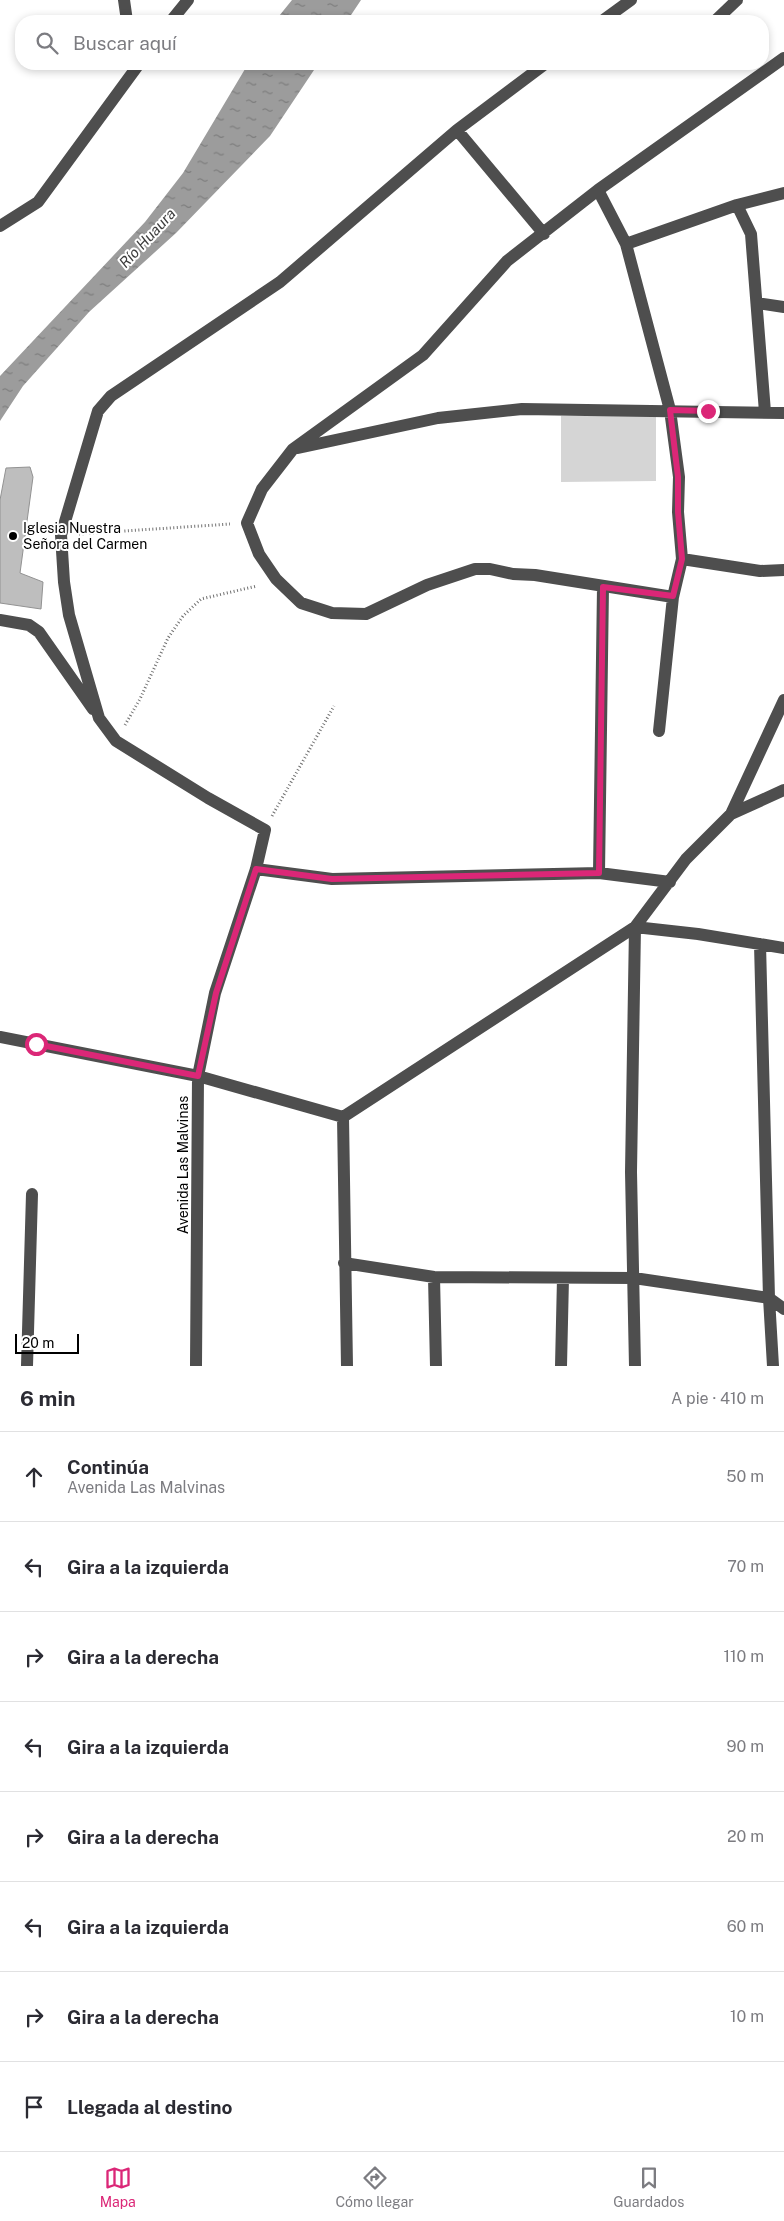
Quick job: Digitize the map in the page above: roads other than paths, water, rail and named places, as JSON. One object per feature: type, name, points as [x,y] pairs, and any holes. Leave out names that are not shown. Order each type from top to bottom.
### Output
[{"type":"street","points":[[124,0],[126,15]]},
{"type":"street","points":[[176,15],[188,0]]},
{"type":"street","points":[[610,15],[631,0]]},
{"type":"street","points":[[721,15],[737,0]]},
{"type":"street","points":[[769,69],[784,58]]},
{"type":"street","points":[[0,226],[38,202],[132,70]]},
{"type":"street","points":[[99,718],[69,615],[64,582],[61,535],[98,411],[111,396],[280,282],[457,130],[537,70]]},
{"type":"street","points":[[673,596],[603,587],[535,575],[513,574],[490,568],[475,569],[428,585],[366,614],[332,613],[301,604],[276,579],[259,554],[247,523],[262,489],[293,449],[423,355],[507,261],[598,190],[767,70]]},
{"type":"street","points":[[457,130],[544,234]]},
{"type":"street","points":[[598,190],[626,244],[670,410],[678,477],[678,512],[682,559],[673,596],[659,731]]},
{"type":"street","points":[[626,244],[737,205],[784,194]]},
{"type":"street","points":[[737,205],[746,220],[751,234],[765,412]]},
{"type":"street","points":[[757,303],[784,307]]},
{"type":"street","points":[[293,449],[438,418],[522,409],[784,413]]},
{"type":"street","points":[[682,559],[760,571],[784,570]]},
{"type":"street","points":[[599,873],[603,587]]},
{"type":"street","points":[[0,620],[28,625],[39,632],[99,718]]},
{"type":"street","points":[[0,1037],[198,1076],[344,1117],[635,927],[686,859],[731,814],[784,700]]},
{"type":"street","name":"Avenida Las Malvinas","points":[[99,718],[116,741],[265,830],[256,869],[216,993],[198,1076],[196,1366]]},
{"type":"street","points":[[731,814],[784,790]]},
{"type":"street","points":[[256,869],[332,879],[599,873],[670,882]]},
{"type":"street","points":[[635,927],[698,934],[784,948]]},
{"type":"street","points":[[635,927],[631,1162],[635,1366]]},
{"type":"street","points":[[760,944],[769,1298],[774,1366]]},
{"type":"street","points":[[344,1117],[344,1263],[347,1366]]},
{"type":"street","points":[[27,1366],[32,1194]]},
{"type":"street","points":[[344,1263],[434,1277],[634,1278],[769,1298],[784,1309]]},
{"type":"street","points":[[434,1277],[436,1366]]},
{"type":"street","points":[[561,1366],[563,1278]]},
{"type":"water","points":[[292,0],[361,0],[351,15],[280,15]]},
{"type":"water","name":"Río Huaura","points":[[244,70],[314,70],[270,136],[176,233],[89,312],[23,386],[0,421],[0,376],[145,222],[183,173]]},
{"type":"place","name":"Iglesia Nuestra Señora del Carmen","points":[[13,536]]}]
